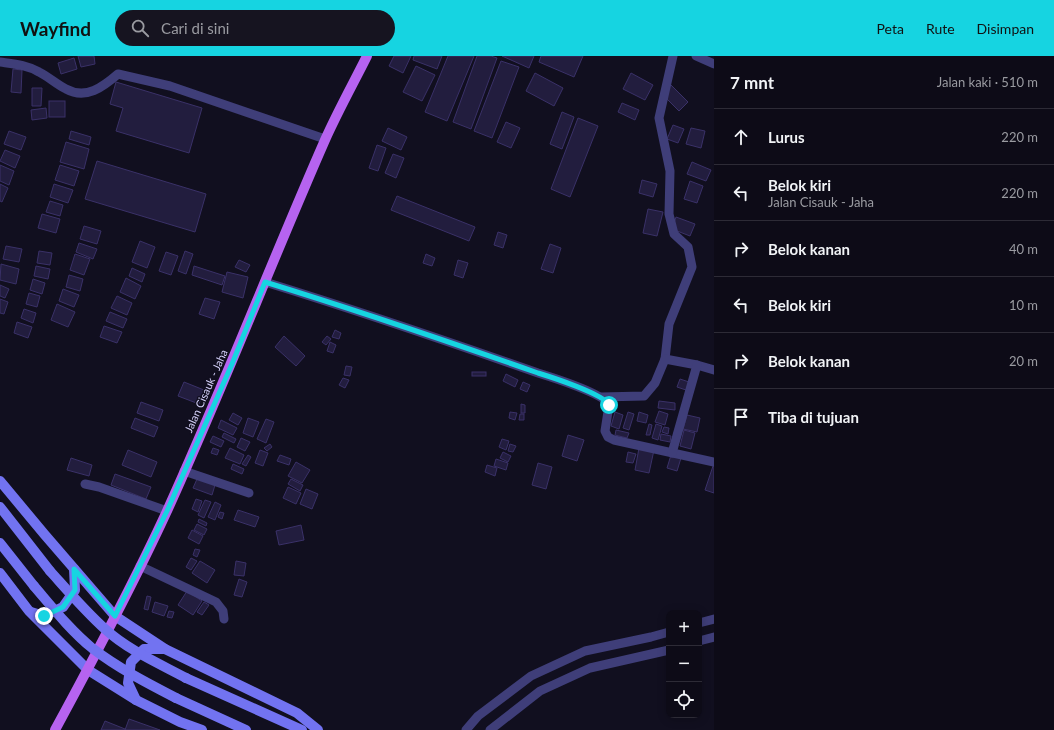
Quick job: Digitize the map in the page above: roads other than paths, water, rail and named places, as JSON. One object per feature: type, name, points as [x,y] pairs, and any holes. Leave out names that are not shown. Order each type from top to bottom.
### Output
[{"type":"main road","name":"Jalan Cisauk - Jaha","points":[[55,730],[88,670],[167,511],[232,364],[325,139],[367,56]]},
{"type":"main road","points":[[0,481],[115,616],[165,649],[297,713],[318,730]]},
{"type":"main road","points":[[0,507],[50,571],[80,605],[106,630],[143,656],[186,678],[302,730]]},
{"type":"main road","points":[[0,543],[64,621],[92,647],[132,675],[176,698],[246,730]]},
{"type":"main road","points":[[29,611],[44,616],[63,607],[75,590],[74,569]]},
{"type":"main road","points":[[0,573],[29,611],[88,670],[136,700],[180,722],[202,730]]},
{"type":"main road","points":[[136,700],[128,683],[130,662],[144,649],[165,649]]},
{"type":"street","points":[[601,397],[644,396],[655,383],[665,359],[669,324],[692,267],[688,247],[674,234],[669,214],[670,172],[659,118],[673,56]]},
{"type":"street","points":[[696,56],[714,64]]},
{"type":"street","points":[[0,62],[16,64],[39,71],[66,90],[86,94],[106,85],[118,74],[154,81],[325,139]]},
{"type":"street","points":[[265,282],[445,340],[573,385],[601,397],[607,402],[609,405],[605,431],[608,437],[614,440],[714,462]]},
{"type":"street","points":[[665,359],[714,370]]},
{"type":"street","points":[[672,452],[697,365]]},
{"type":"street","points":[[184,471],[249,493]]},
{"type":"street","points":[[85,484],[100,487],[167,511]]},
{"type":"street","points":[[140,566],[216,602],[223,611],[224,619]]},
{"type":"street","points":[[702,622],[714,618]]},
{"type":"street","points":[[466,730],[478,716],[531,676],[585,651],[666,633]]},
{"type":"street","points":[[651,637],[656,654]]},
{"type":"street","points":[[702,641],[714,637]]},
{"type":"street","points":[[490,730],[540,691],[590,668],[666,651]]}]
